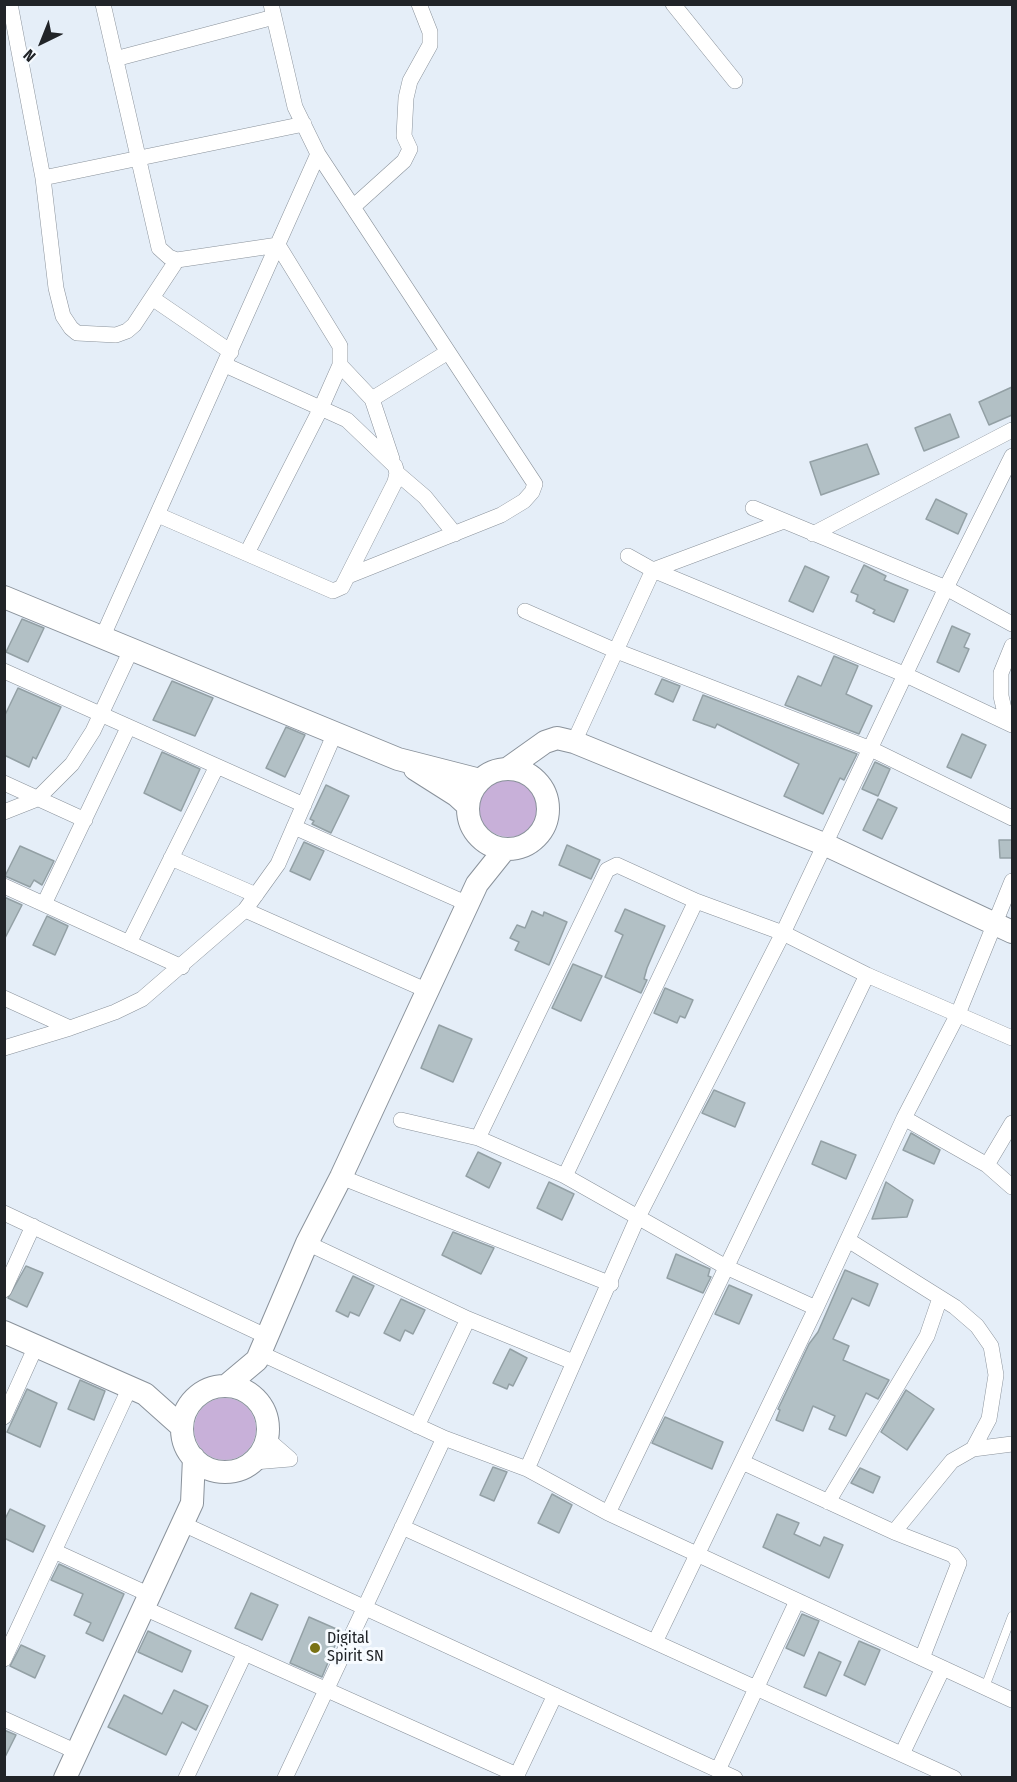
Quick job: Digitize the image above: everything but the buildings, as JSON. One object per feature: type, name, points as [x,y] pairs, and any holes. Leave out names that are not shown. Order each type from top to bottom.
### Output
[{"type":"street","points":[[10,4],[10,37],[43,178],[56,288],[63,316],[77,333],[116,335],[134,325],[177,260]]},
{"type":"street","points":[[103,4],[159,248],[177,260],[278,245]]},
{"type":"street","points":[[353,207],[404,161],[410,149],[404,136],[406,98],[410,81],[430,45],[430,32],[419,4]]},
{"type":"street","points":[[673,4],[735,81]]},
{"type":"street","points":[[115,59],[272,11],[295,107],[318,154],[535,484],[532,492],[524,501],[501,514],[348,576]]},
{"type":"street","points":[[43,178],[304,124]]},
{"type":"street","points":[[102,638],[318,154]]},
{"type":"street","points":[[247,553],[321,408],[340,365],[340,346],[278,245]]},
{"type":"street","points":[[152,298],[228,359],[347,420],[425,497],[455,534]]},
{"type":"street","points":[[372,399],[447,352]]},
{"type":"street","points":[[158,514],[324,589],[333,591],[342,587],[396,469],[372,399],[340,365]]},
{"type":"street","points":[[813,534],[1012,430]]},
{"type":"street","points":[[526,1470],[573,1362],[611,1284],[637,1219],[783,933],[946,588],[1012,456]]},
{"type":"street","points":[[753,508],[946,588],[1012,624]]},
{"type":"street","points":[[574,742],[614,650],[653,570],[784,521]]},
{"type":"street","points":[[628,556],[653,570],[906,675],[1010,724]]},
{"type":"street","points":[[4,597],[398,759],[480,780]]},
{"type":"street","points":[[525,611],[614,650],[871,749],[1012,818]]},
{"type":"street","points":[[1010,724],[1001,696],[1001,673],[1012,646]]},
{"type":"street","points":[[4,812],[37,799],[72,764],[101,713],[131,650]]},
{"type":"street","points":[[4,671],[101,713],[128,728],[216,768],[304,805]]},
{"type":"street","points":[[44,903],[128,728]]},
{"type":"street","points":[[4,1048],[70,1029],[142,999],[182,967],[245,910],[278,864],[335,733]]},
{"type":"street","points":[[507,769],[545,742],[557,738],[574,742],[826,845],[1003,928]]},
{"type":"street","points":[[537,782],[545,742]]},
{"type":"street","points":[[398,759],[456,795],[468,806]]},
{"type":"street","points":[[129,942],[216,768]]},
{"type":"street","points":[[473,830],[492,847],[504,849],[526,845],[535,840],[545,826],[547,802],[537,782],[518,771],[507,769],[492,772],[480,780],[471,792],[468,806],[473,830],[473,894]]},
{"type":"street","points":[[4,783],[85,820]]},
{"type":"street","points":[[294,827],[473,894]]},
{"type":"street","points":[[256,1399],[262,1350],[307,1243],[341,1177],[473,894],[504,849]]},
{"type":"street","points":[[171,858],[256,895]]},
{"type":"street","points":[[478,1138],[607,870],[617,865],[696,901],[783,933],[867,975],[1012,1038]]},
{"type":"street","points":[[655,1642],[816,1308],[904,1118],[1003,928],[1012,881]]},
{"type":"street","points":[[4,885],[182,967]]},
{"type":"street","points":[[566,1176],[696,901]]},
{"type":"street","points":[[245,910],[428,991]]},
{"type":"street","points":[[608,1513],[867,975]]},
{"type":"street","points":[[4,998],[70,1029]]},
{"type":"street","points":[[904,1118],[987,1165],[1012,1187]]},
{"type":"street","points":[[401,1120],[478,1138],[566,1176],[637,1219],[726,1267],[816,1308]]},
{"type":"street","points":[[987,1165],[1012,1123]]},
{"type":"street","points":[[341,1177],[611,1284]]},
{"type":"street","points":[[4,1214],[33,1226],[262,1350],[417,1426],[526,1470],[608,1513],[1012,1700]]},
{"type":"street","points":[[4,1290],[33,1226]]},
{"type":"street","points":[[848,1240],[940,1298],[977,1326],[991,1347],[996,1375],[989,1419],[973,1449]]},
{"type":"street","points":[[307,1243],[468,1319],[573,1362]]},
{"type":"street","points":[[828,1502],[927,1336],[940,1298]]},
{"type":"street","points":[[417,1426],[468,1319]]},
{"type":"street","points":[[4,1332],[137,1391],[182,1427]]},
{"type":"street","points":[[6,1412],[36,1346]]},
{"type":"street","points":[[226,1386],[262,1350]]},
{"type":"street","points":[[192,1503],[232,1472],[254,1462],[267,1439],[268,1425],[264,1411],[256,1399],[242,1390],[226,1386],[210,1389],[196,1398],[186,1411],[182,1427],[185,1444],[194,1458],[205,1467],[218,1472],[232,1472]]},
{"type":"street","points":[[137,1391],[196,1398]]},
{"type":"street","points":[[6,1652],[54,1551],[137,1391]]},
{"type":"street","points":[[285,1778],[444,1438]]},
{"type":"street","points":[[894,1532],[952,1461],[973,1449],[1012,1444]]},
{"type":"street","points":[[65,1778],[192,1503],[194,1458]]},
{"type":"street","points":[[742,1462],[894,1532],[953,1555],[959,1563],[922,1658]]},
{"type":"street","points":[[183,1524],[735,1778]]},
{"type":"street","points":[[402,1527],[954,1778]]},
{"type":"street","points":[[54,1551],[245,1653],[517,1776],[555,1695]]},
{"type":"street","points":[[718,1770],[797,1601]]},
{"type":"street","points":[[186,1778],[245,1653]]},
{"type":"street","points":[[902,1754],[943,1668]]},
{"type":"street","points":[[4,1719],[77,1752]]},
{"type":"lane","points":[[985,1687],[1012,1616]]},
{"type":"shaded area","points":[[503,775],[515,775],[531,784],[538,794],[540,806],[538,818],[531,828],[515,837],[503,837],[492,832],[483,823],[478,812],[478,800],[483,789],[492,780]]},
{"type":"shaded area","points":[[219,1398],[231,1398],[247,1407],[254,1417],[256,1429],[254,1441],[247,1451],[231,1460],[219,1460],[208,1455],[199,1446],[194,1435],[194,1423],[199,1412],[208,1403]]},
{"type":"place","name":"Digital Spirit SN","points":[[315,1648]]}]
